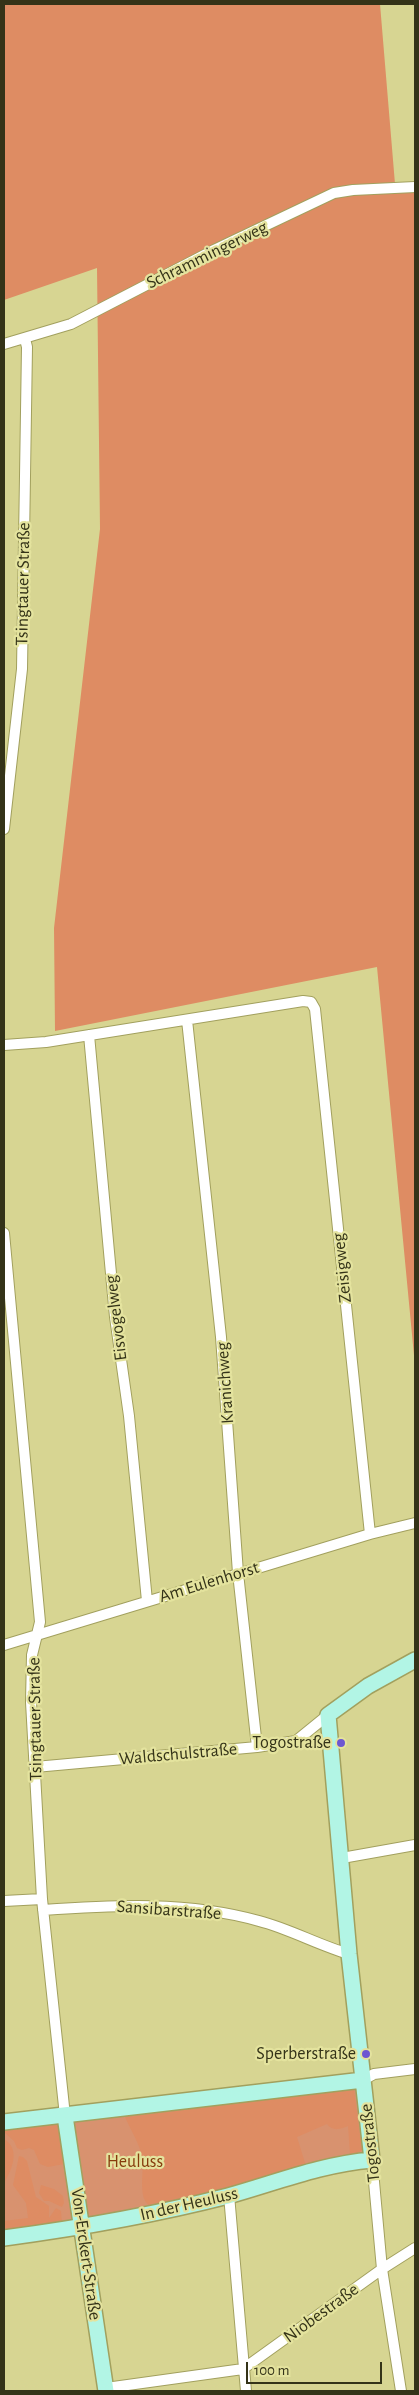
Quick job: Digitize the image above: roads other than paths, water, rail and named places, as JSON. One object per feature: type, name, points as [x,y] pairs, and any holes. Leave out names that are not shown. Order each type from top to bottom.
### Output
[{"type":"street","name":"Schrammingerweg","points":[[4,344],[71,324],[214,250],[334,193],[353,190],[415,187]]},
{"type":"street","name":"Tsingtauer Straße","points":[[4,828],[22,669],[27,347],[25,339]]},
{"type":"street","name":"Zeisigweg","points":[[186,1020],[303,1000],[311,1002],[315,1009],[370,1534]]},
{"type":"street","points":[[4,1045],[46,1042],[186,1020]]},
{"type":"street","name":"Kranichweg","points":[[186,1020],[221,1337],[238,1573],[257,1747]]},
{"type":"street","name":"Eisvogelweg","points":[[89,1035],[115,1318],[131,1434],[147,1601]]},
{"type":"street","name":"Tsingtauer Straße","points":[[4,1232],[40,1622],[32,1655],[31,1702],[42,1899],[65,2116]]},
{"type":"street","name":"Am Eulenhorst","points":[[4,1645],[38,1633],[370,1534],[415,1524]]},
{"type":"street","name":"Waldschulstraße","points":[[35,1767],[257,1747],[296,1741],[368,1686],[415,1660]]},
{"type":"street","name":"Togostraße","points":[[328,1715],[349,1954],[382,2269],[401,2391]]},
{"type":"street","points":[[342,1858],[415,1845]]},
{"type":"street","points":[[4,1901],[42,1899]]},
{"type":"street","name":"Sansibarstraße","points":[[43,1910],[136,1905],[206,1909],[262,1922],[320,1945],[349,1954]]},
{"type":"street","points":[[4,2122],[363,2080],[374,2074],[415,2069]]},
{"type":"street","name":"Von-Erckert-Straße","points":[[65,2116],[106,2390]]},
{"type":"street","name":"In der Heuluss","points":[[4,2238],[82,2227],[229,2196],[301,2174],[356,2161],[372,2160]]},
{"type":"street","points":[[229,2196],[246,2391]]},
{"type":"street","name":"Niobestraße","points":[[106,2390],[243,2368],[382,2269],[415,2248]]},
{"type":"place","name":"Togostraße","points":[[341,1743]]},
{"type":"place","name":"Sperberstraße","points":[[366,2054]]},
{"type":"park label","name":"Heuluss","points":[[135,2162]]}]
